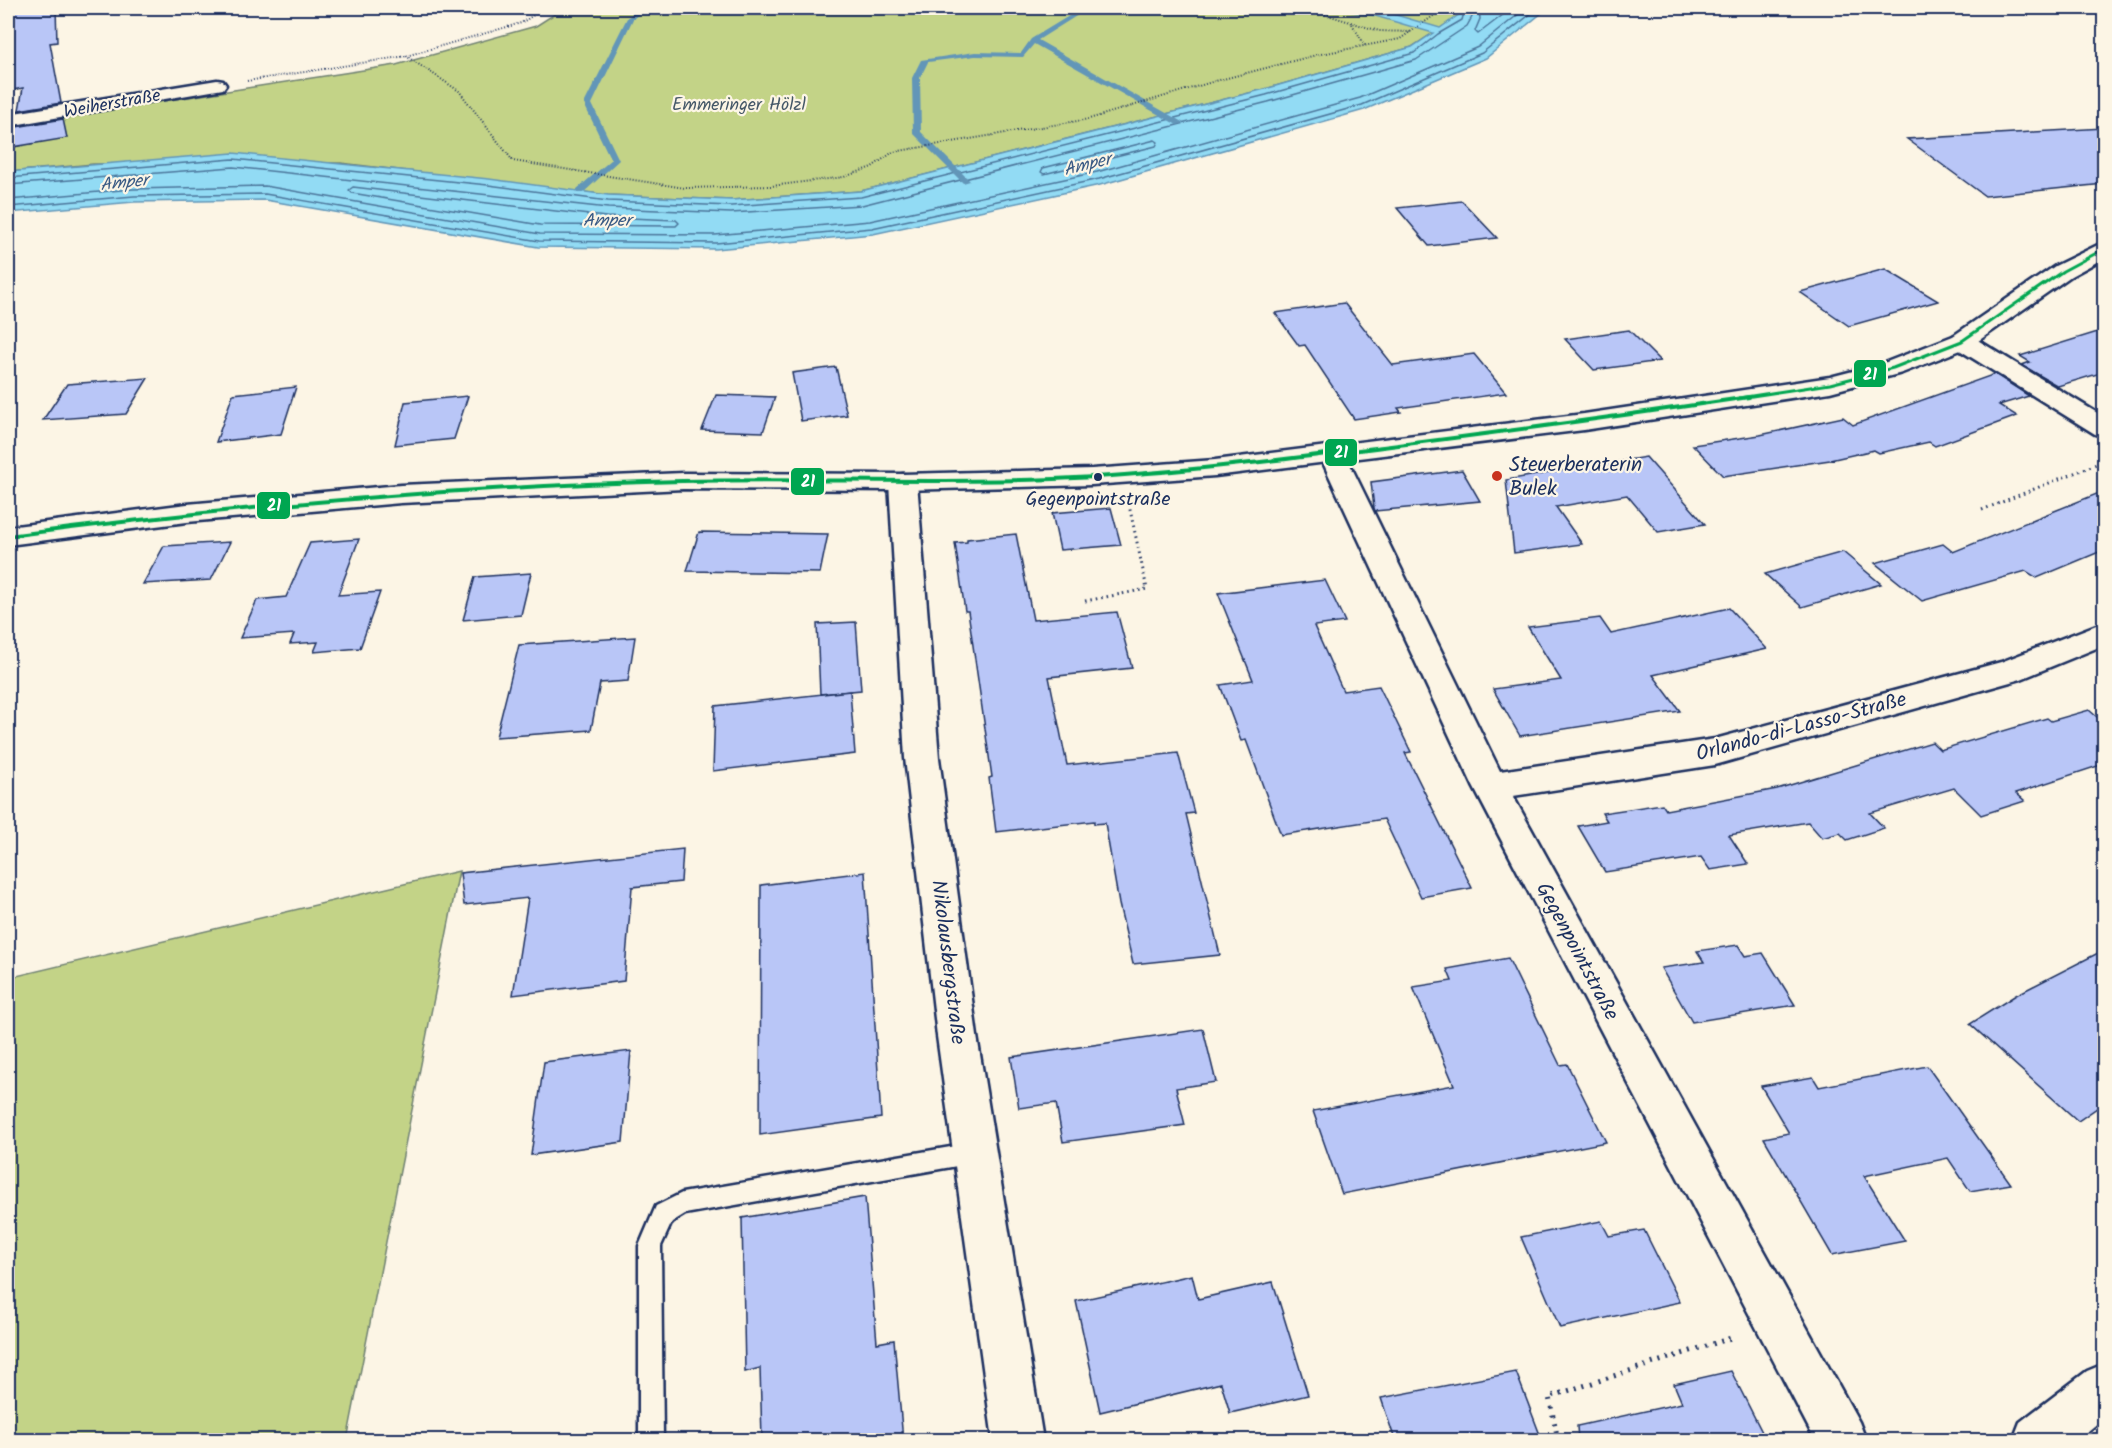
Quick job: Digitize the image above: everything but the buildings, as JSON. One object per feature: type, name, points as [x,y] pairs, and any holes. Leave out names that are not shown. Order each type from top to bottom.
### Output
[{"type":"street","name":"Weiherstraße","points":[[8,120],[217,85]]},
{"type":"street","points":[[8,536],[187,513],[402,494],[682,481],[903,482],[1123,475],[1215,468],[1584,422],[1830,384],[1893,368],[1962,341],[2063,271],[2104,249]]},
{"type":"street","points":[[1962,341],[2104,428]]},
{"type":"street","name":"Gegenpointstraße","points":[[1332,454],[1490,786],[1841,1440]]},
{"type":"street","name":"Nikolausbergstraße","points":[[903,482],[922,758],[957,1036],[1018,1440]]},
{"type":"street","name":"Orlando-di-Lasso-Straße","points":[[1490,786],[1715,752],[2010,671],[2104,633]]},
{"type":"street","points":[[2038,1440],[2104,1389]]},
{"type":"lane","points":[[651,1440],[650,1246],[664,1214],[682,1204],[975,1153]]},
{"type":"path","points":[[217,85],[406,56],[521,23],[545,8]]},
{"type":"path","points":[[1305,8],[1379,31],[1412,32]]},
{"type":"path","points":[[406,56],[459,91],[513,161],[685,188],[771,186],[844,177],[872,167],[893,152],[1089,119],[1316,56],[1401,39],[1445,8]]},
{"type":"path","points":[[1351,23],[1366,47]]},
{"type":"path","points":[[1982,510],[2104,461]]},
{"type":"path","points":[[1085,601],[1147,590],[1123,475]]},
{"type":"path","points":[[1558,1440],[1549,1397],[1778,1323]]},
{"type":"green space","name":"Emmeringer Hölzl","points":[[564,8],[1471,8],[1412,47],[1265,89],[861,191],[731,200],[608,195],[341,163],[93,164],[8,172],[8,125],[396,65],[536,26]]},
{"type":"green space","points":[[459,871],[347,1440],[8,1440],[8,978]]},
{"type":"water","points":[[1345,8],[1380,8],[1386,12],[1440,28],[1460,14],[1430,8],[1466,10],[1471,8],[1548,8],[1486,58],[1364,110],[1100,185],[873,234],[716,249],[538,247],[265,200],[134,202],[8,213],[8,172],[233,153],[489,179],[608,195],[731,200],[861,191],[1265,89],[1412,47],[1433,33],[1372,15],[1352,12]]},
{"type":"waterway","points":[[580,191],[615,160],[588,104],[630,18],[643,8]]},
{"type":"waterway","name":"Amper","points":[[1033,40],[1086,8]]},
{"type":"waterway","points":[[966,181],[917,133],[916,78],[925,60],[975,54],[1023,55],[1033,40]]},
{"type":"waterway","name":"Amper","points":[[1033,40],[1180,123]]},
{"type":"transit line","name":"21","points":[[8,536],[187,513],[401,494],[683,481],[903,482],[1092,477],[1215,468],[1584,422],[1830,384],[1893,368],[1962,341],[2063,271],[2104,249]]},
{"type":"place","name":"Steuerberaterin Bulek","points":[[1497,476]]},
{"type":"place","name":"Gegenpointstraße","points":[[1098,477]]}]
